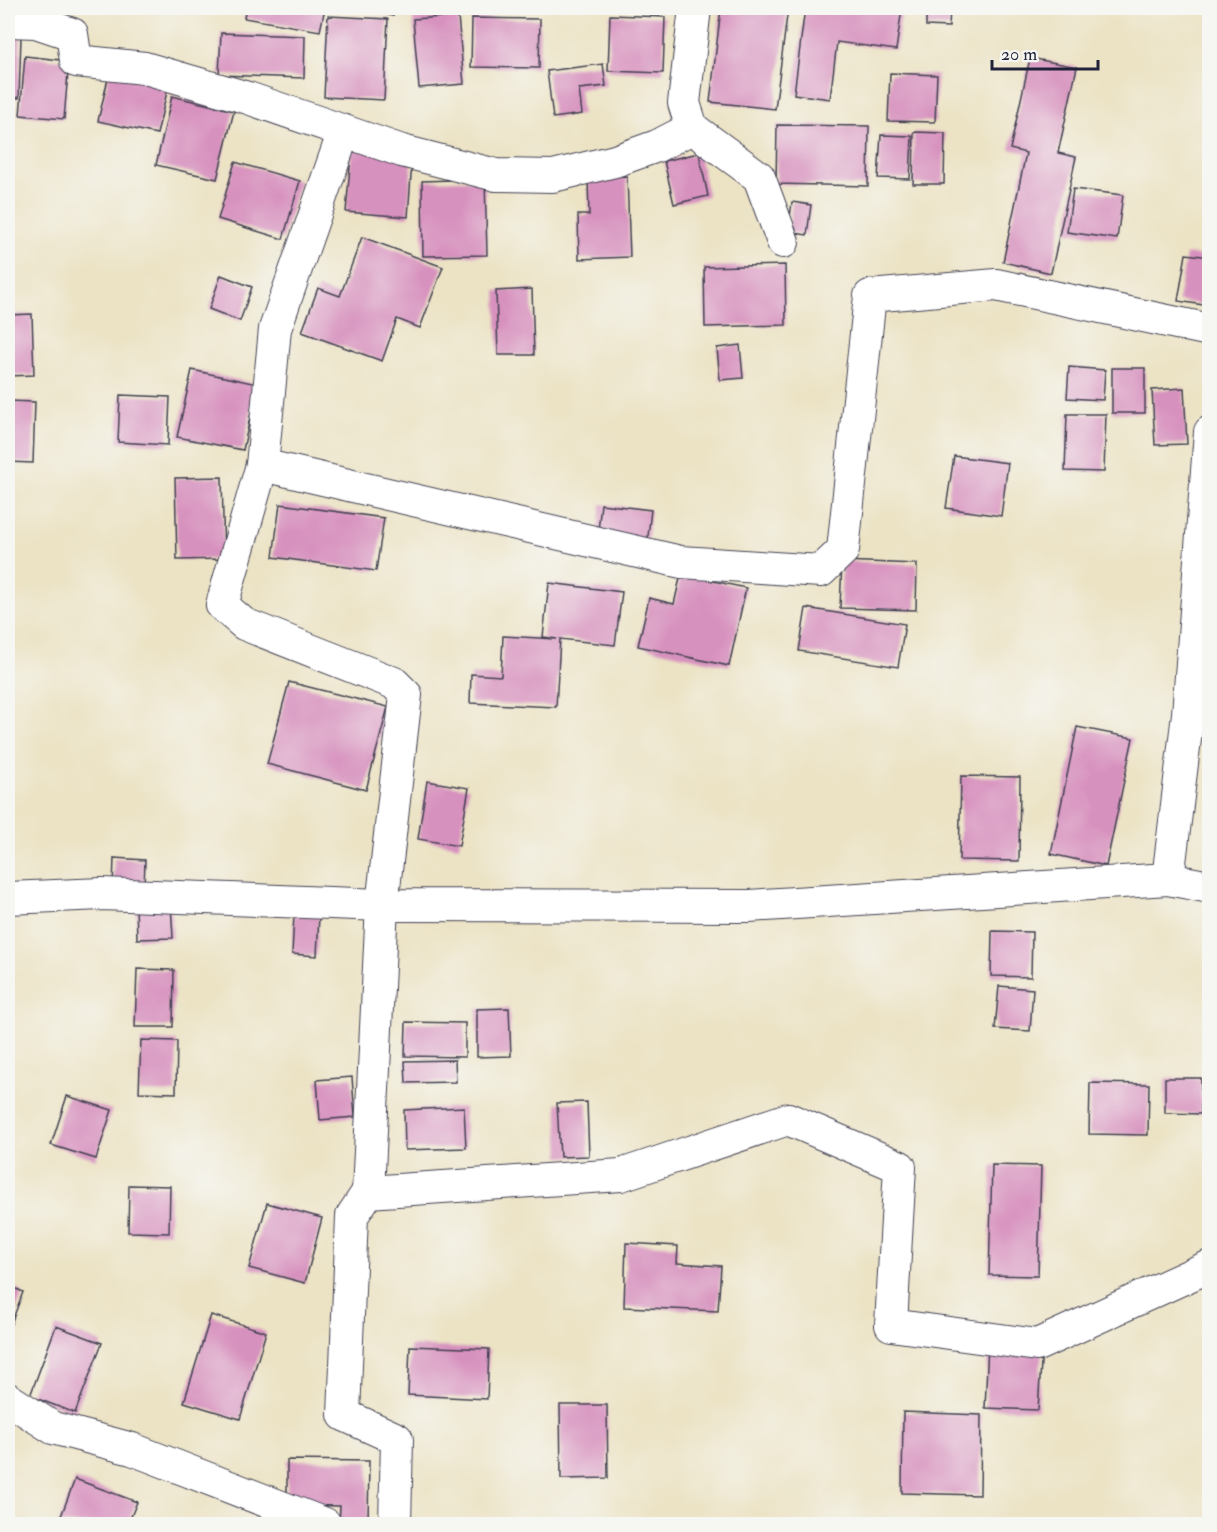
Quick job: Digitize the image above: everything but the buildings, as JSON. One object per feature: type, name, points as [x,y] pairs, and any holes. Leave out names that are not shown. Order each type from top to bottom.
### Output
[{"type":"street","points":[[695,8],[684,103],[692,128],[759,177],[783,242]]},
{"type":"street","points":[[8,21],[36,22],[72,34],[76,61],[145,68],[248,98],[402,151],[496,175],[553,176],[615,161],[657,146],[692,128]]},
{"type":"street","points":[[344,131],[275,329],[262,465],[222,605],[244,624],[394,682],[406,695],[382,905],[368,1192],[352,1216],[344,1415],[397,1439],[395,1524]]},
{"type":"street","points":[[262,465],[681,562],[821,571],[843,550],[870,296],[996,285],[1209,330]]},
{"type":"street","points":[[1168,879],[1188,714],[1209,432]]},
{"type":"street","points":[[8,898],[102,894],[382,905],[749,906],[1168,879],[1209,887]]},
{"type":"street","points":[[368,1192],[621,1174],[788,1119],[900,1167],[891,1324],[1037,1345],[1209,1266]]},
{"type":"street","points":[[8,1399],[53,1428],[132,1449],[325,1524]]}]
